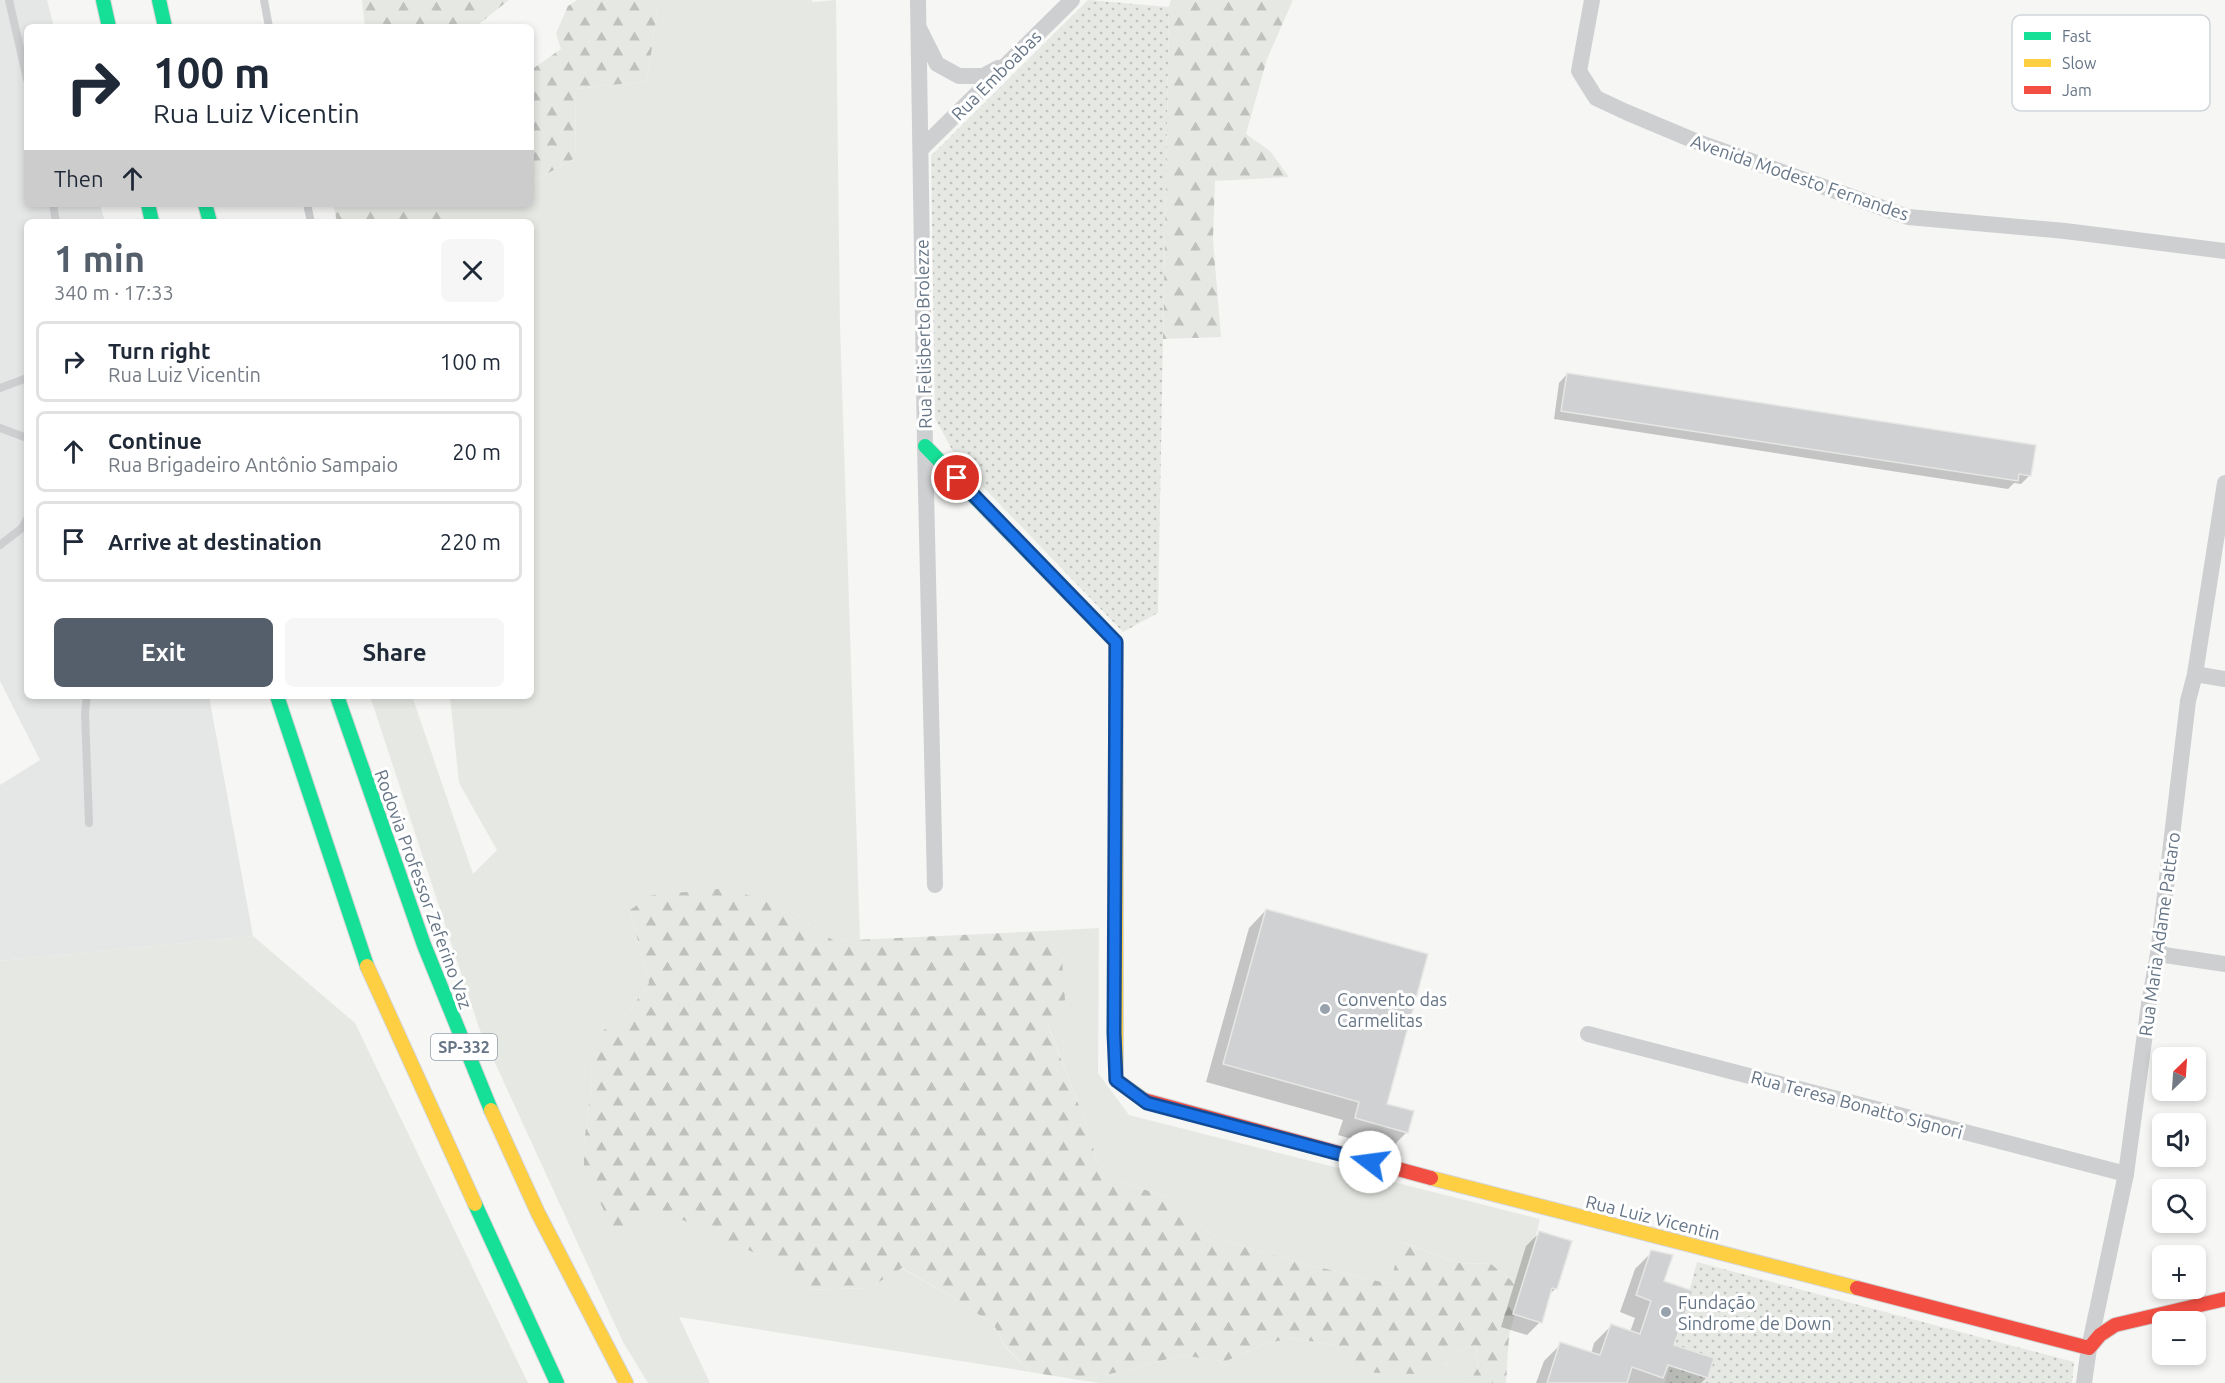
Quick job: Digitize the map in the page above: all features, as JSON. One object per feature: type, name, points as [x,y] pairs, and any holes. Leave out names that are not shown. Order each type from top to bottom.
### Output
[{"type":"main road","points":[[103,0],[108,24]]},
{"type":"main road","points":[[159,0],[164,24]]},
{"type":"main road","name":"Rua Luiz Vicentin","points":[[925,446],[1116,642],[1114,1033],[1116,1080],[1147,1103],[2089,1348]]},
{"type":"main road","name":"SP-332","points":[[278,699],[368,970],[557,1383]]},
{"type":"main road","name":"Rodovia Professor Zeferino Vaz","points":[[338,699],[392,861],[460,1038],[526,1189],[626,1383]]},
{"type":"main road","points":[[2089,1348],[2100,1335],[2115,1325],[2225,1299]]},
{"type":"street","name":"Rua Felisberto Brolezze","points":[[918,0],[935,885]]},
{"type":"street","name":"Rua Emboabas","points":[[921,149],[1072,0]]},
{"type":"street","name":"Avenida Modesto Fernandes","points":[[1592,0],[1580,71],[1596,98],[1695,141],[1908,218],[2065,231],[2225,250]]},
{"type":"street","points":[[918,27],[937,64],[958,76],[983,76],[1011,60]]},
{"type":"street","name":"Rua Maria Adame Pattaro","points":[[2084,1383],[2089,1348],[2126,1174],[2158,954],[2188,701],[2195,674],[2225,483]]},
{"type":"street","points":[[2195,674],[2225,679]]},
{"type":"street","points":[[2158,954],[2225,964]]},
{"type":"street","name":"Rua Teresa Bonatto Signori","points":[[1588,1034],[2126,1174]]},
{"type":"lane","points":[[9,0],[24,66]]},
{"type":"lane","points":[[264,0],[268,24]]},
{"type":"lane","points":[[0,388],[24,379]]},
{"type":"lane","points":[[0,428],[24,437]]},
{"type":"lane","points":[[0,545],[24,524]]},
{"type":"lane","points":[[87,699],[85,712],[89,823]]},
{"type":"shaded area","points":[[0,0],[47,0],[53,24],[24,24],[24,207],[101,207],[104,219],[24,219],[24,699],[210,699],[253,936],[0,961],[0,785],[40,760],[0,681]]},
{"type":"green space","points":[[362,0],[509,0],[479,24],[365,24]]},
{"type":"green space","points":[[577,0],[659,0],[647,81],[576,89],[575,158],[543,176],[534,178],[534,68],[561,49],[556,33],[568,6]]},
{"type":"green space","points":[[659,0],[811,0],[813,2],[836,0],[840,325],[860,940],[834,941],[791,911],[630,910],[649,983],[626,1016],[591,1039],[592,1083],[584,1143],[659,1208],[781,1265],[803,1290],[869,1288],[901,1268],[959,1301],[994,1325],[1005,1347],[1030,1372],[679,1317],[710,1383],[648,1383],[623,1342],[479,1028],[371,699],[413,699],[473,874],[497,850],[459,783],[450,699],[534,699],[534,219],[449,219],[460,207],[534,207],[534,178],[543,176],[575,158],[576,89],[647,81]]},
{"type":"green space","points":[[1088,0],[1169,7],[1158,613],[1123,632],[958,461],[935,418],[931,156]]},
{"type":"green space","points":[[1171,0],[1293,0],[1267,59],[1246,134],[1270,151],[1289,177],[1215,181],[1213,240],[1221,337],[1163,339],[1169,7]]},
{"type":"green space","points":[[334,207],[460,207],[450,219],[336,219]]},
{"type":"green space","points":[[729,888],[791,911],[834,941],[1044,931],[1062,960],[1065,1000],[1047,1023],[1086,1124],[1097,1161],[1121,1182],[1167,1197],[1217,1239],[1301,1263],[1390,1284],[1401,1242],[1458,1263],[1491,1264],[1522,1289],[1509,1335],[1506,1383],[1469,1383],[1478,1367],[1476,1345],[1459,1351],[1440,1370],[1415,1374],[1352,1372],[1335,1345],[1291,1338],[1265,1344],[1224,1362],[1182,1355],[1124,1371],[1079,1380],[1030,1372],[1005,1346],[994,1325],[959,1301],[902,1268],[869,1288],[803,1290],[781,1265],[659,1209],[620,1245],[584,1168],[584,1143],[592,1083],[590,1039],[626,1016],[649,983],[630,910],[652,895]]},
{"type":"green space","points":[[1099,928],[1098,1073],[1129,1115],[1540,1219],[1522,1289],[1491,1264],[1458,1263],[1402,1242],[1390,1284],[1301,1263],[1217,1239],[1167,1197],[1121,1182],[1097,1161],[1086,1124],[1047,1022],[1062,960],[1044,931]]},
{"type":"green space","points":[[253,936],[355,1023],[528,1383],[0,1383],[0,961]]},
{"type":"green space","points":[[1697,1262],[2074,1362],[2072,1383],[1665,1383]]},
{"type":"green space","points":[[1291,1338],[1335,1345],[1440,1370],[1459,1351],[1476,1345],[1478,1367],[1469,1383],[1100,1383],[1079,1380],[1124,1371],[1182,1355],[1224,1362],[1265,1344]]},
{"type":"building","points":[[1567,373],[2036,445],[2031,476],[2019,474],[2018,481],[1561,411]]},
{"type":"building","name":"Convento das Carmelitas","points":[[1266,909],[1428,954],[1387,1104],[1414,1111],[1408,1133],[1355,1118],[1359,1102],[1223,1064]]},
{"type":"building","points":[[1539,1231],[1572,1241],[1557,1289],[1552,1288],[1542,1323],[1513,1314]]},
{"type":"building","name":"Fundação Sindrome de Down","points":[[1651,1250],[1673,1255],[1664,1281],[1693,1291],[1674,1345],[1714,1358],[1708,1378],[1668,1365],[1663,1378],[1632,1367],[1627,1383],[1547,1383],[1560,1342],[1600,1355],[1611,1324],[1640,1334],[1651,1301],[1636,1295]]},
{"type":"traffic: fast","points":[[103,0],[108,24]]},
{"type":"traffic: fast","points":[[159,0],[164,24]]},
{"type":"traffic: fast","points":[[149,207],[151,219]]},
{"type":"traffic: fast","points":[[206,207],[209,219]]},
{"type":"traffic: fast","points":[[925,446],[1116,642],[1116,675]]},
{"type":"traffic: fast","points":[[278,699],[367,966]]},
{"type":"traffic: fast","points":[[338,699],[424,945],[491,1110]]},
{"type":"traffic: fast","points":[[475,1204],[557,1383]]},
{"type":"traffic: slow","points":[[1116,675],[1116,1080],[1144,1100]]},
{"type":"traffic: slow","points":[[367,966],[475,1204]]},
{"type":"traffic: slow","points":[[491,1110],[538,1213],[626,1383]]},
{"type":"traffic: slow","points":[[1431,1178],[1857,1288]]},
{"type":"traffic: jam","points":[[1144,1100],[1431,1178]]},
{"type":"traffic: jam","points":[[1857,1288],[2089,1348],[2100,1335],[2115,1325],[2225,1299]]},
{"type":"place","name":"Convento das Carmelitas","points":[[1325,1009]]},
{"type":"place","name":"Fundação Sindrome de Down","points":[[1666,1312]]},
{"type":"route","points":[[957,478],[1116,642],[1114,1033],[1116,1080],[1147,1103],[1370,1162]]}]
